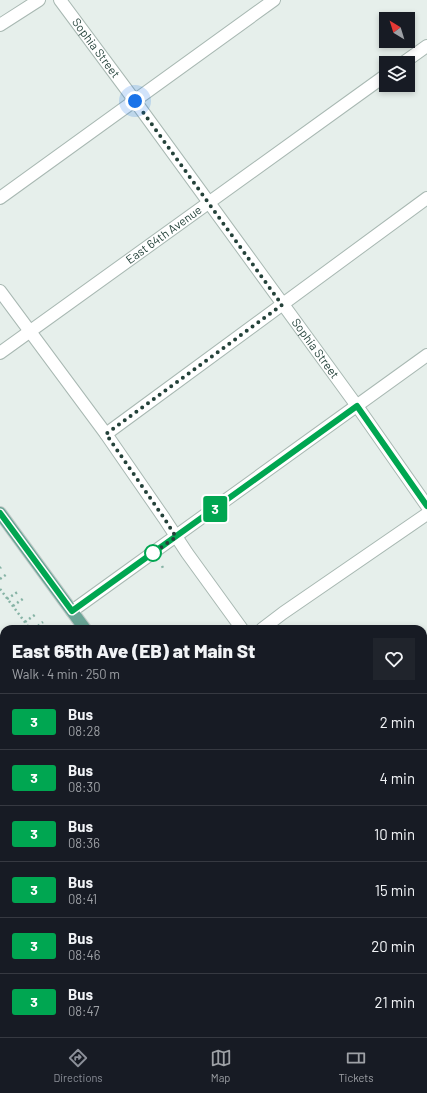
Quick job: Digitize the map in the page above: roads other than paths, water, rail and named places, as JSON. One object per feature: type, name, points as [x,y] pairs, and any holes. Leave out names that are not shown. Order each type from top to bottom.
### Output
[{"type":"main road","points":[[0,513],[82,625]]},
{"type":"street","points":[[0,25],[39,0]]},
{"type":"street","name":"Sophia Street","points":[[60,0],[357,406],[427,506]]},
{"type":"street","points":[[0,198],[274,0]]},
{"type":"street","points":[[413,56],[427,46]]},
{"type":"street","name":"East 64th Avenue","points":[[0,353],[379,80]]},
{"type":"street","points":[[106,434],[427,198]]},
{"type":"street","points":[[0,291],[106,434],[176,537],[239,625]]},
{"type":"street","points":[[72,611],[427,356]]},
{"type":"street","points":[[267,625],[427,514]]}]
